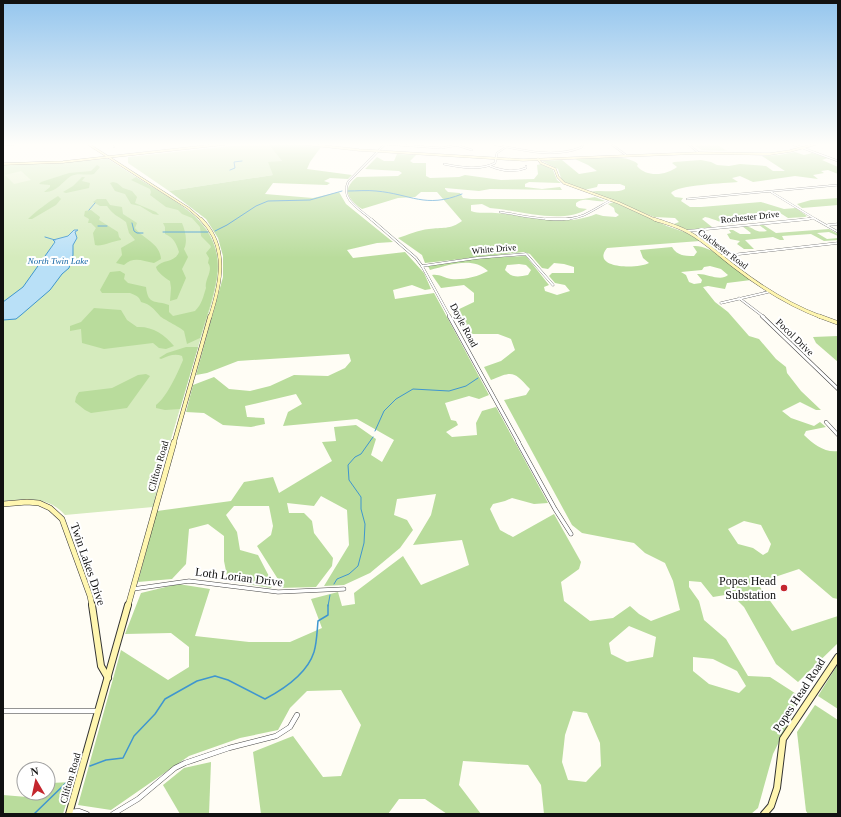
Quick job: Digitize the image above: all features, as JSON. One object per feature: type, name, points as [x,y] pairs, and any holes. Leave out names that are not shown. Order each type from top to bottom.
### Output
[{"type":"main road","name":"Clifton Road","points":[[70,813],[218,288],[221,264],[219,248],[203,221],[188,208],[149,182]]},
{"type":"main road","name":"Colchester Road","points":[[563,182],[687,231],[706,243],[768,292],[795,307],[838,323]]},
{"type":"main road","name":"Twin Lakes Drive","points":[[3,504],[27,502],[40,503],[50,508],[62,519],[90,596],[101,666],[108,678]]},
{"type":"main road","name":"Popes Head Road","points":[[764,814],[773,803],[777,791],[780,750],[783,739],[838,657]]},
{"type":"street","name":"Doyle Road","points":[[348,182],[345,190],[346,196],[351,204],[407,250],[422,266],[571,534]]},
{"type":"street","points":[[687,199],[838,186]]},
{"type":"street","points":[[771,192],[838,232]]},
{"type":"street","points":[[500,212],[557,219],[571,218],[582,216],[611,200]]},
{"type":"street","name":"Rochester Drive","points":[[687,231],[814,218]]},
{"type":"street","points":[[827,226],[838,224]]},
{"type":"street","points":[[722,256],[838,243]]},
{"type":"street","name":"White Drive","points":[[422,266],[477,258],[526,254],[553,285]]},
{"type":"street","points":[[721,303],[768,292]]},
{"type":"street","name":"Pocol Drive","points":[[739,298],[764,318],[838,389]]},
{"type":"street","points":[[826,422],[838,435]]},
{"type":"street","name":"Loth Lorian Drive","points":[[133,589],[189,581],[278,592],[344,589]]},
{"type":"street","points":[[3,711],[98,711]]},
{"type":"street","points":[[113,814],[138,799],[175,768],[184,763],[229,748],[276,736],[290,727],[297,715]]},
{"type":"street","points":[[70,813],[79,811],[88,814]]},
{"type":"green space","points":[[3,182],[144,182],[182,206],[200,221],[208,231],[213,241],[218,259],[217,280],[213,299],[164,461],[153,507],[65,515],[52,505],[36,500],[3,501]]},
{"type":"green space","points":[[41,182],[64,182],[59,187],[48,192],[44,192],[50,187],[50,185],[39,184]]},
{"type":"green space","points":[[77,182],[90,183],[89,188],[66,193],[63,192]]},
{"type":"green space","points":[[135,182],[145,182],[166,195],[193,215],[204,227],[213,241],[217,257],[217,276],[214,292],[200,338],[187,344],[184,331],[161,317],[152,307],[141,302],[137,296],[130,293],[102,293],[100,290],[110,272],[120,271],[125,274],[124,279],[128,283],[146,287],[147,293],[151,300],[169,305],[169,312],[173,316],[195,311],[201,303],[210,269],[208,263],[209,258],[206,253],[211,247],[201,236],[200,227],[192,218],[182,214],[178,210],[166,207],[150,195],[150,189]]},
{"type":"green space","points":[[156,182],[227,182],[169,191]]},
{"type":"green space","points":[[227,182],[327,182],[330,183],[327,185],[273,183],[265,194],[313,198],[339,192],[346,204],[393,242],[377,243],[347,250],[353,258],[405,252],[424,273],[431,289],[425,290],[412,285],[393,290],[395,299],[434,293],[489,395],[479,399],[469,396],[445,403],[451,420],[456,421],[458,425],[446,432],[452,437],[477,435],[476,423],[482,411],[496,407],[548,503],[534,504],[512,498],[493,504],[490,509],[500,530],[513,537],[554,514],[581,562],[579,569],[561,582],[564,601],[590,621],[613,618],[630,606],[639,614],[651,621],[680,610],[673,581],[665,563],[645,553],[634,543],[582,533],[572,525],[504,400],[526,395],[530,389],[513,374],[491,380],[484,367],[501,361],[515,350],[511,339],[498,334],[465,334],[453,312],[474,302],[474,293],[464,285],[441,288],[432,275],[451,279],[461,279],[479,275],[488,271],[482,266],[468,263],[453,264],[430,270],[428,266],[480,258],[526,256],[549,285],[544,287],[545,291],[557,295],[570,291],[565,285],[555,283],[549,276],[552,273],[574,273],[574,267],[554,263],[548,269],[542,268],[530,254],[524,252],[425,263],[422,255],[398,238],[417,231],[454,226],[462,221],[437,192],[421,192],[415,197],[398,198],[362,209],[350,198],[348,194],[349,186],[352,182],[529,182],[525,184],[525,187],[542,189],[560,187],[562,190],[490,189],[479,191],[445,189],[448,192],[460,193],[463,198],[471,199],[583,199],[595,197],[605,201],[579,201],[576,203],[576,206],[587,209],[577,214],[565,216],[540,215],[490,208],[482,204],[471,205],[471,211],[474,212],[508,214],[546,220],[571,220],[596,214],[616,217],[619,215],[615,212],[614,208],[608,204],[614,202],[667,226],[687,233],[700,241],[607,248],[603,255],[605,260],[610,264],[618,266],[635,266],[649,263],[643,258],[640,250],[672,247],[679,254],[694,256],[697,252],[693,246],[700,246],[724,258],[751,280],[727,283],[725,289],[708,286],[703,287],[715,302],[728,312],[749,336],[759,339],[776,359],[786,367],[787,373],[801,391],[821,410],[816,410],[800,402],[782,411],[791,418],[814,426],[820,422],[826,427],[806,431],[804,435],[811,442],[828,451],[838,451],[838,599],[833,598],[799,569],[757,583],[792,631],[838,616],[838,643],[798,682],[776,664],[744,607],[731,594],[713,597],[701,582],[689,581],[689,587],[699,601],[704,620],[726,639],[748,676],[770,677],[801,697],[773,754],[758,808],[751,814],[544,814],[541,785],[528,765],[463,761],[459,785],[481,814],[447,814],[425,799],[399,799],[388,814],[261,814],[253,752],[293,736],[323,777],[341,776],[361,725],[341,690],[307,691],[290,708],[278,730],[240,738],[189,756],[111,810],[78,805],[121,650],[168,680],[189,667],[189,647],[171,633],[125,634],[141,593],[178,584],[210,589],[195,636],[249,642],[290,642],[322,628],[311,599],[338,592],[342,606],[355,604],[354,593],[403,556],[421,585],[469,565],[462,540],[413,545],[431,515],[436,494],[397,499],[394,515],[407,520],[413,530],[400,548],[370,573],[344,585],[324,586],[349,545],[347,510],[321,496],[314,506],[287,503],[289,513],[304,513],[312,521],[314,533],[333,558],[332,566],[316,587],[278,588],[281,584],[257,546],[271,535],[273,526],[269,506],[234,506],[226,515],[237,532],[240,550],[258,555],[273,584],[271,588],[228,581],[224,561],[224,536],[208,524],[189,529],[186,564],[172,579],[138,582],[157,511],[231,501],[244,482],[273,477],[279,493],[332,461],[322,442],[336,441],[334,427],[356,425],[376,439],[371,455],[382,462],[394,440],[357,419],[283,426],[288,412],[302,404],[296,394],[245,406],[247,417],[264,418],[265,424],[251,427],[223,425],[204,413],[186,412],[193,385],[214,377],[229,389],[250,391],[270,386],[294,375],[328,376],[345,368],[351,361],[349,354],[238,361],[207,373],[196,375],[223,277],[223,256],[218,238],[206,219],[169,191]],"holes":[[[507,265],[526,265],[531,270],[528,275],[515,276],[505,270]],[[710,266],[721,269],[728,275],[721,278],[697,274],[702,280],[701,283],[694,284],[689,282],[686,275],[681,272],[702,270],[704,267]],[[744,521],[761,525],[771,544],[768,552],[763,555],[753,548],[738,544],[728,529]],[[629,626],[656,637],[653,657],[627,662],[611,654],[609,643]],[[693,657],[713,659],[737,671],[746,686],[739,693],[709,684],[693,671]],[[573,711],[587,713],[600,743],[601,766],[586,782],[568,780],[562,762],[565,735]]]},
{"type":"green space","points":[[533,182],[560,182],[561,183]]},
{"type":"green space","points":[[565,182],[736,182],[692,186],[675,190],[671,193],[675,197],[683,198],[681,201],[690,207],[761,202],[784,209],[796,208],[807,216],[788,218],[777,211],[766,211],[764,214],[772,219],[750,213],[745,214],[754,222],[729,219],[734,224],[723,223],[705,217],[702,219],[712,227],[688,230],[674,224],[679,222],[675,218],[654,217],[590,192],[625,189],[625,186],[620,184],[598,184],[597,187],[584,190]]},
{"type":"green space","points":[[110,183],[117,183],[123,188],[132,191],[137,197],[135,203],[156,212],[159,215],[153,214],[140,206],[131,204],[125,194],[115,191]]},
{"type":"green space","points":[[58,196],[61,199],[56,205],[32,219],[28,219],[39,209]]},
{"type":"green space","points":[[838,198],[838,205],[802,208],[797,204],[811,200]]},
{"type":"green space","points":[[97,199],[106,199],[110,205],[122,207],[123,214],[137,223],[135,228],[138,232],[158,249],[161,259],[154,263],[135,260],[124,265],[116,263],[122,255],[121,248],[135,240],[129,233],[126,222],[114,214],[107,206],[100,206],[93,202]]},
{"type":"green space","points":[[91,210],[100,217],[99,220],[118,232],[121,240],[95,245],[93,233],[96,228],[91,223],[88,223],[89,219],[84,216],[85,211]]},
{"type":"green space","points":[[163,223],[182,223],[186,239],[184,249],[188,257],[182,269],[186,278],[177,299],[170,301],[170,281],[160,273],[156,267],[175,258],[179,252],[171,237],[165,234],[165,227]]},
{"type":"green space","points":[[758,224],[762,224],[776,233],[829,229],[838,234],[838,236],[829,232],[817,233],[827,239],[838,238],[838,240],[824,241],[811,234],[782,236],[784,240],[773,237],[745,240],[754,249],[744,249],[737,244],[740,241],[730,239],[727,234],[731,233],[729,230],[733,230],[740,234],[751,233],[742,226],[763,232],[767,231]]},
{"type":"green space","points":[[94,308],[121,310],[127,320],[137,327],[153,329],[174,346],[166,349],[159,348],[153,343],[104,349],[82,343],[81,329],[70,331],[70,326],[81,322]]},
{"type":"green space","points":[[838,336],[838,362],[816,343],[813,337]]},
{"type":"green space","points":[[186,347],[198,347],[180,409],[165,410],[156,408],[156,405],[172,384],[183,360],[182,356],[177,355],[161,359],[159,358],[167,353]]},
{"type":"green space","points":[[146,374],[150,376],[127,408],[91,413],[75,402],[79,392],[112,388],[138,375]]},
{"type":"green space","points":[[838,664],[838,709],[818,696]]},
{"type":"green space","points":[[815,705],[838,720],[838,814],[808,814],[806,811],[797,732]]},
{"type":"green space","points":[[211,762],[209,814],[180,814],[163,785],[184,768]]},
{"type":"green space","points":[[73,782],[63,814],[3,814],[3,795],[16,796],[16,801],[56,801],[56,783]]},
{"type":"water","name":"North Twin Lake","points":[[74,230],[78,230],[75,232],[77,238],[73,245],[73,255],[69,268],[62,274],[50,290],[16,319],[3,320],[3,302],[23,287],[55,242],[53,240],[68,236]]},
{"type":"waterway","points":[[215,231],[256,206],[268,201],[310,200],[342,191]]},
{"type":"waterway","points":[[348,191],[376,191],[428,200],[438,200],[462,194]]},
{"type":"waterway","points":[[89,210],[95,203]]},
{"type":"waterway","points":[[132,223],[134,231],[137,233],[143,233]]},
{"type":"waterway","points":[[98,226],[107,226]]},
{"type":"waterway","points":[[163,232],[208,232]]},
{"type":"waterway","points":[[45,237],[55,240]]},
{"type":"waterway","points":[[375,431],[384,411],[396,399],[413,389],[449,391],[466,386],[478,378]]},
{"type":"waterway","points":[[334,584],[337,579],[349,574],[358,566],[364,543],[365,524],[361,509],[361,497],[349,480],[348,465],[355,457],[361,454],[373,437]]},
{"type":"waterway","points":[[328,606],[330,595]]},
{"type":"waterway","points":[[90,766],[106,760],[123,758],[134,736],[155,714],[165,699],[197,681],[215,676],[228,680],[265,699],[280,691],[294,680],[311,660],[316,644],[318,621],[328,615],[328,606]]},
{"type":"waterway","points":[[34,814],[67,782],[73,774]]},
{"type":"place","name":"Popes Head Substation","points":[[784,588]]}]
